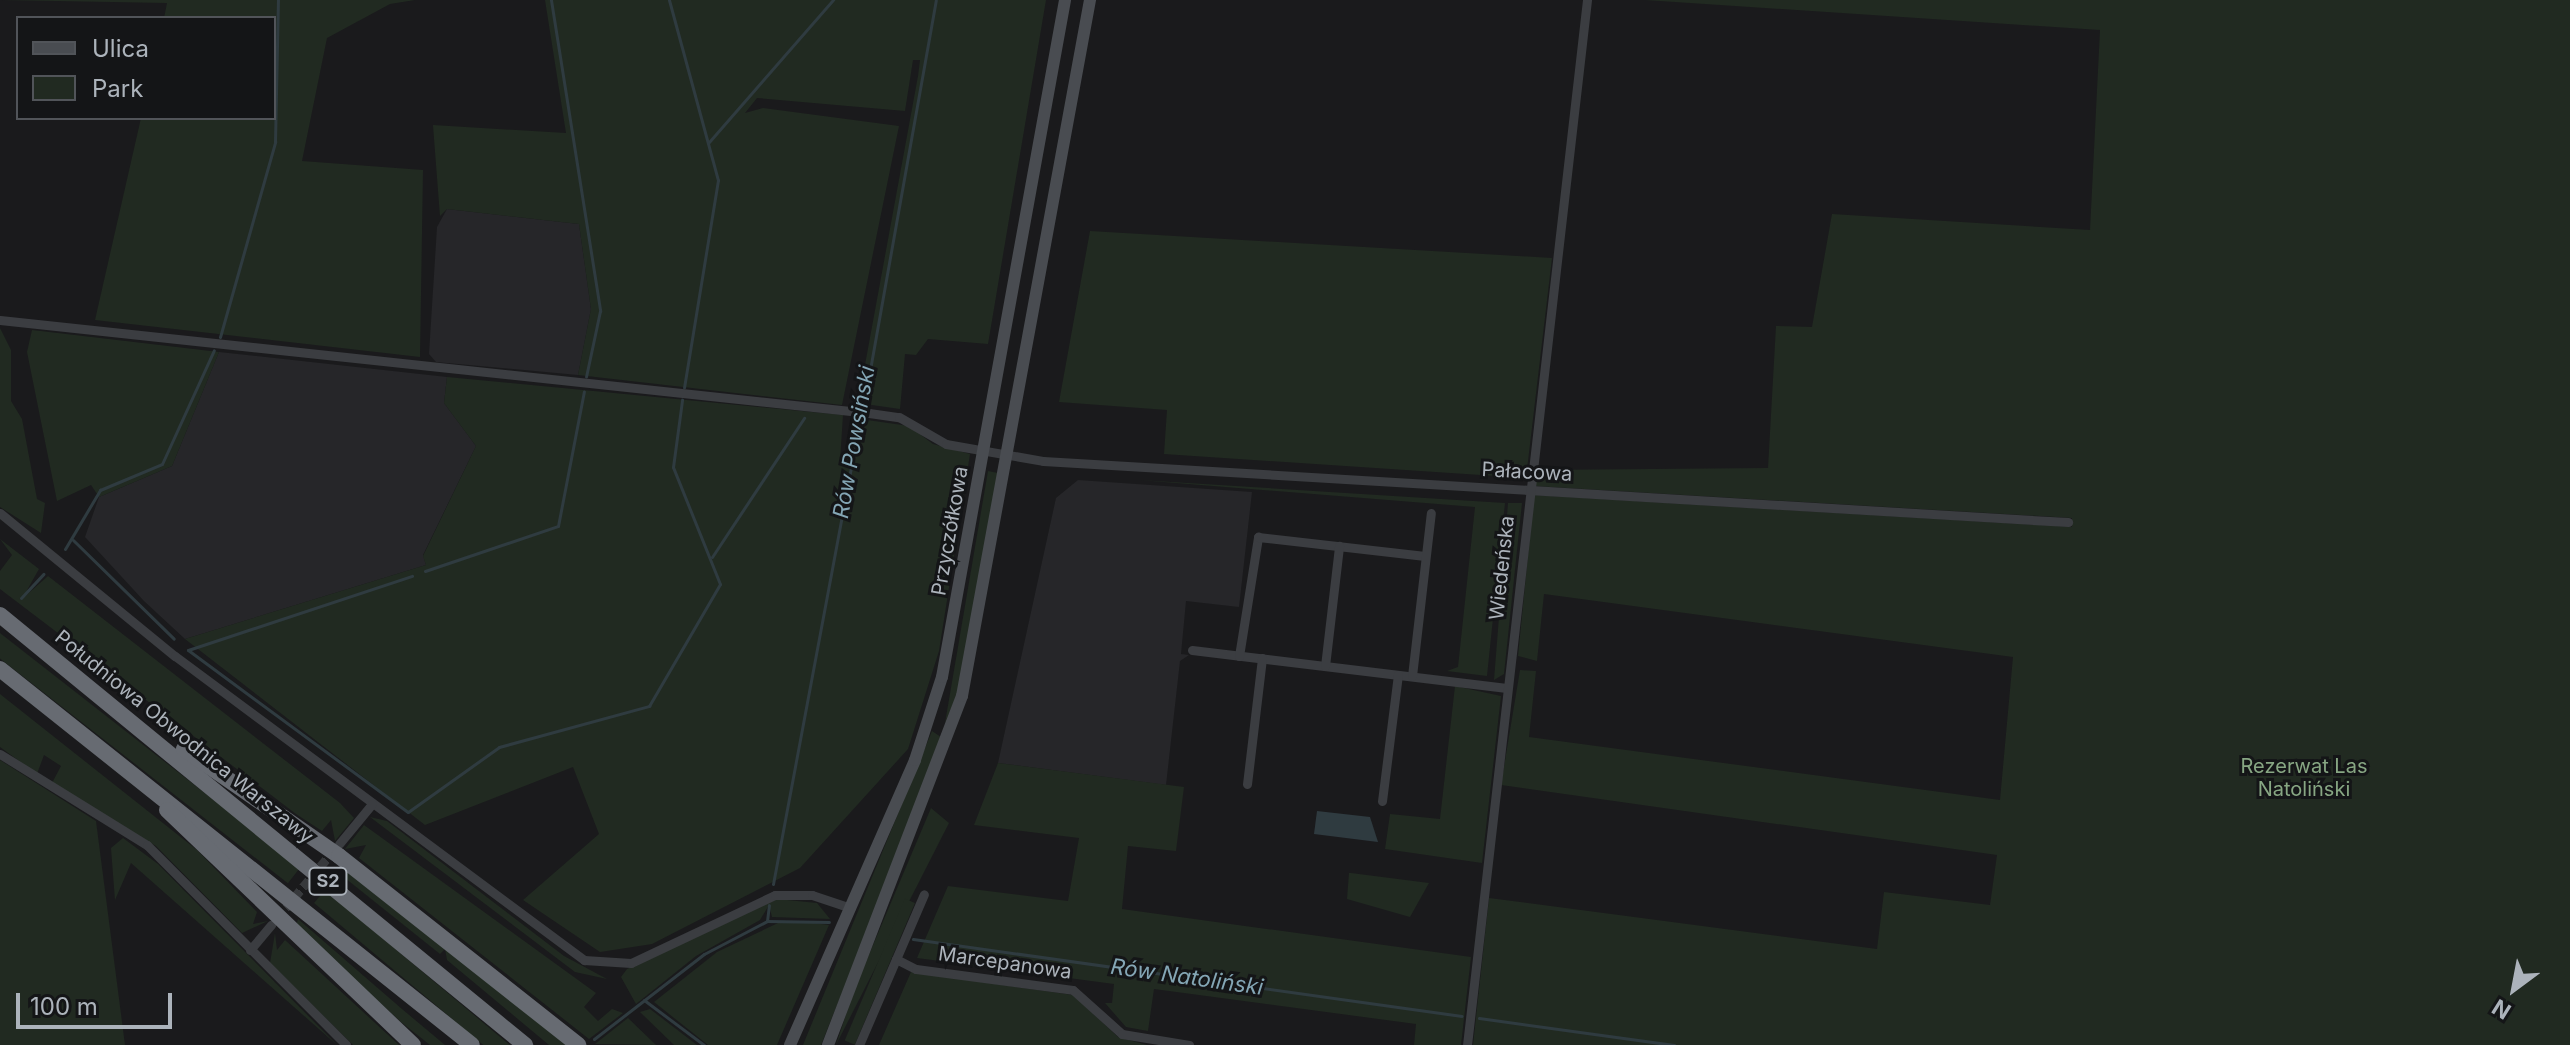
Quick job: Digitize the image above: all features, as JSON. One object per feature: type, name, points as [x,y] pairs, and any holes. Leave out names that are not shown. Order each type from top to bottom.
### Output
[{"type":"highway","name":"Południowa Obwodnica Warszawy","points":[[0,615],[132,716],[525,1045]]},
{"type":"highway","name":"S2","points":[[0,669],[115,757],[472,1045]]},
{"type":"highway","points":[[132,716],[339,856],[578,1045]]},
{"type":"highway","points":[[115,757],[413,1045]]},
{"type":"main road","name":"Przyczółkowa","points":[[790,1045],[851,908],[935,703],[984,452],[1065,0]]},
{"type":"main road","points":[[828,1045],[952,732],[1009,457],[1090,1]]},
{"type":"main road","points":[[935,703],[938,725],[952,732]]},
{"type":"street","name":"Wiedeńska","points":[[1467,1045],[1528,490],[1587,0]]},
{"type":"street","name":"Pałacowa","points":[[0,320],[855,411],[1009,457],[2068,522]]},
{"type":"street","points":[[0,513],[372,804],[569,952],[600,965],[646,957],[775,895],[812,895],[851,908]]},
{"type":"street","points":[[1412,676],[1431,513]]},
{"type":"street","points":[[1239,656],[1255,539],[1425,556]]},
{"type":"street","points":[[1325,666],[1339,546]]},
{"type":"street","points":[[1192,650],[1507,688]]},
{"type":"street","points":[[1247,784],[1262,658]]},
{"type":"street","points":[[1382,801],[1398,675]]},
{"type":"street","points":[[0,754],[147,845],[346,1045]]},
{"type":"street","points":[[339,844],[372,804]]},
{"type":"street","points":[[859,1045],[924,894]]},
{"type":"street","points":[[250,950],[271,925]]},
{"type":"street","name":"Marcepanowa","points":[[896,959],[916,969],[1073,990],[1122,1034],[1189,1045]]},
{"type":"shaded area","points":[[447,209],[579,224],[591,309],[578,375],[436,362],[429,354],[437,227]]},
{"type":"shaded area","points":[[219,352],[447,377],[444,403],[476,446],[423,555],[426,565],[185,639],[144,601],[85,537],[99,497],[172,466]]},
{"type":"shaded area","points":[[1078,480],[1252,492],[1239,607],[1186,601],[1181,654],[1189,655],[1180,661],[1166,785],[998,763],[1056,498]]},
{"type":"shaded area","points":[[1317,811],[1370,817],[1378,842],[1314,834]]},
{"type":"green space","points":[[0,0],[415,0],[390,4],[327,38],[302,161],[423,170],[420,357],[95,320],[141,120],[276,120],[276,16],[164,16],[167,3]]},
{"type":"green space","points":[[545,0],[1046,0],[988,344],[928,339],[916,355],[905,354],[900,409],[858,403],[918,76],[920,60],[913,60],[905,111],[757,98],[745,113],[763,108],[899,126],[842,405],[578,375],[591,309],[579,224],[447,209],[440,216],[433,125],[566,133]]},
{"type":"green space","name":"Rezerwat Las Natoliński","points":[[1645,0],[2570,0],[2570,1045],[1473,1045],[1489,898],[1877,949],[1884,892],[1990,905],[1997,855],[1501,785],[1520,670],[1536,671],[1529,737],[2000,800],[2013,657],[1544,594],[1537,661],[1518,656],[1534,495],[2072,527],[2072,518],[1534,486],[1536,470],[1768,468],[1776,326],[1812,327],[1832,214],[2090,230],[2100,30]]},
{"type":"green space","points":[[1090,231],[1552,258],[1526,478],[1164,454],[1167,410],[1059,402]]},
{"type":"green space","points":[[0,328],[11,350],[11,401],[22,419],[37,499],[45,503],[41,533],[0,507]]},
{"type":"green space","points":[[32,330],[219,352],[172,466],[99,497],[91,485],[57,501],[27,352]]},
{"type":"green space","points":[[447,377],[843,415],[840,461],[846,462],[853,418],[909,426],[933,444],[970,454],[939,651],[908,749],[800,868],[652,944],[600,952],[523,900],[599,834],[573,767],[425,825],[185,639],[426,565],[423,556],[476,446],[444,403]]},
{"type":"green space","points":[[988,471],[998,473],[957,695],[945,723]]},
{"type":"green space","points":[[1139,480],[1505,503],[1487,676],[1447,671],[1458,667],[1475,507]]},
{"type":"green space","points":[[1508,503],[1522,503],[1504,674],[1494,680]]},
{"type":"green space","points":[[0,539],[39,569],[22,599],[48,576],[340,803],[354,818],[335,841],[331,820],[322,831],[296,814],[0,589],[0,571],[12,555]]},
{"type":"green space","points":[[0,633],[300,868],[288,883],[0,658]]},
{"type":"green space","points":[[1455,686],[1501,696],[1482,863],[1385,849],[1390,814],[1440,819]]},
{"type":"green space","points":[[0,694],[197,850],[257,912],[253,924],[268,921],[242,933],[156,846],[52,783],[61,766],[44,755],[37,774],[0,747]]},
{"type":"green space","points":[[932,731],[944,739],[821,1045],[803,1045]]},
{"type":"green space","points":[[0,760],[96,821],[125,1045],[0,1045]]},
{"type":"green space","points":[[998,763],[1184,787],[1176,851],[1128,846],[1122,909],[1471,957],[1461,1045],[1414,1045],[1416,1024],[1154,989],[1148,1031],[1126,1027],[1105,1003],[1112,1003],[1114,984],[917,958],[948,886],[1068,901],[1079,838],[974,825]]},
{"type":"green space","points":[[931,808],[949,823],[836,1045],[854,990]]},
{"type":"green space","points":[[370,817],[387,821],[564,956],[607,979],[575,972]]},
{"type":"green space","points":[[364,825],[596,993],[584,1007],[598,1021],[612,1009],[623,1013],[589,1039],[359,858],[366,845],[345,849]]},
{"type":"green space","points":[[123,838],[158,864],[337,1045],[131,863],[115,900],[111,848]]},
{"type":"green space","points":[[343,869],[569,1045],[549,1045],[447,960],[445,949],[440,954],[340,874]]},
{"type":"green space","points":[[1349,873],[1429,883],[1410,917],[1347,899]]},
{"type":"green space","points":[[325,890],[510,1045],[483,1045],[314,903]]},
{"type":"green space","points":[[777,899],[817,903],[830,919],[772,917],[769,905],[760,920],[696,956],[636,1004],[621,977],[627,969]]},
{"type":"green space","points":[[905,899],[915,903],[855,1045],[845,1040]]},
{"type":"green space","points":[[298,919],[445,1045],[430,1045],[401,1022],[296,926]]},
{"type":"green space","points":[[778,923],[829,925],[777,1045],[708,1045],[654,1002],[717,952]]},
{"type":"green space","points":[[275,933],[277,950],[285,940],[399,1045],[353,1045],[270,963]]},
{"type":"green space","points":[[911,972],[1073,995],[1118,1037],[1147,1045],[879,1045]]},
{"type":"green space","points":[[650,1009],[697,1045],[674,1045],[640,1012]]},
{"type":"green space","points":[[628,1018],[656,1045],[595,1044]]},
{"type":"waterway","points":[[276,95],[278,0]]},
{"type":"waterway","points":[[551,0],[600,311],[586,377]]},
{"type":"waterway","points":[[669,0],[718,180],[684,387]]},
{"type":"waterway","points":[[709,142],[833,0]]},
{"type":"waterway","name":"Rów Powsiński","points":[[863,409],[936,0]]},
{"type":"waterway","points":[[220,337],[275,142],[275,120]]},
{"type":"waterway","points":[[65,549],[100,490],[162,464],[214,350]]},
{"type":"waterway","points":[[425,571],[558,526],[584,391]]},
{"type":"waterway","points":[[188,650],[408,812],[499,747],[649,706],[720,584],[673,467],[682,400]]},
{"type":"waterway","name":"Rów Powsiński","points":[[773,884],[861,416]]},
{"type":"waterway","points":[[712,557],[804,418]]},
{"type":"waterway","points":[[73,540],[174,639]]},
{"type":"waterway","points":[[21,598],[43,574]]},
{"type":"waterway","points":[[188,650],[412,576]]},
{"type":"waterway","points":[[767,921],[769,905]]},
{"type":"waterway","name":"Rów Natoliński","points":[[594,1039],[704,954],[767,921],[829,922]]},
{"type":"waterway","name":"Rów Natoliński","points":[[913,939],[1462,1016]]},
{"type":"waterway","points":[[644,1000],[704,1045]]},
{"type":"waterway","name":"Rów Natoliński","points":[[1479,1018],[1674,1045]]},
{"type":"tunnel","points":[[277,918],[334,850]]}]
